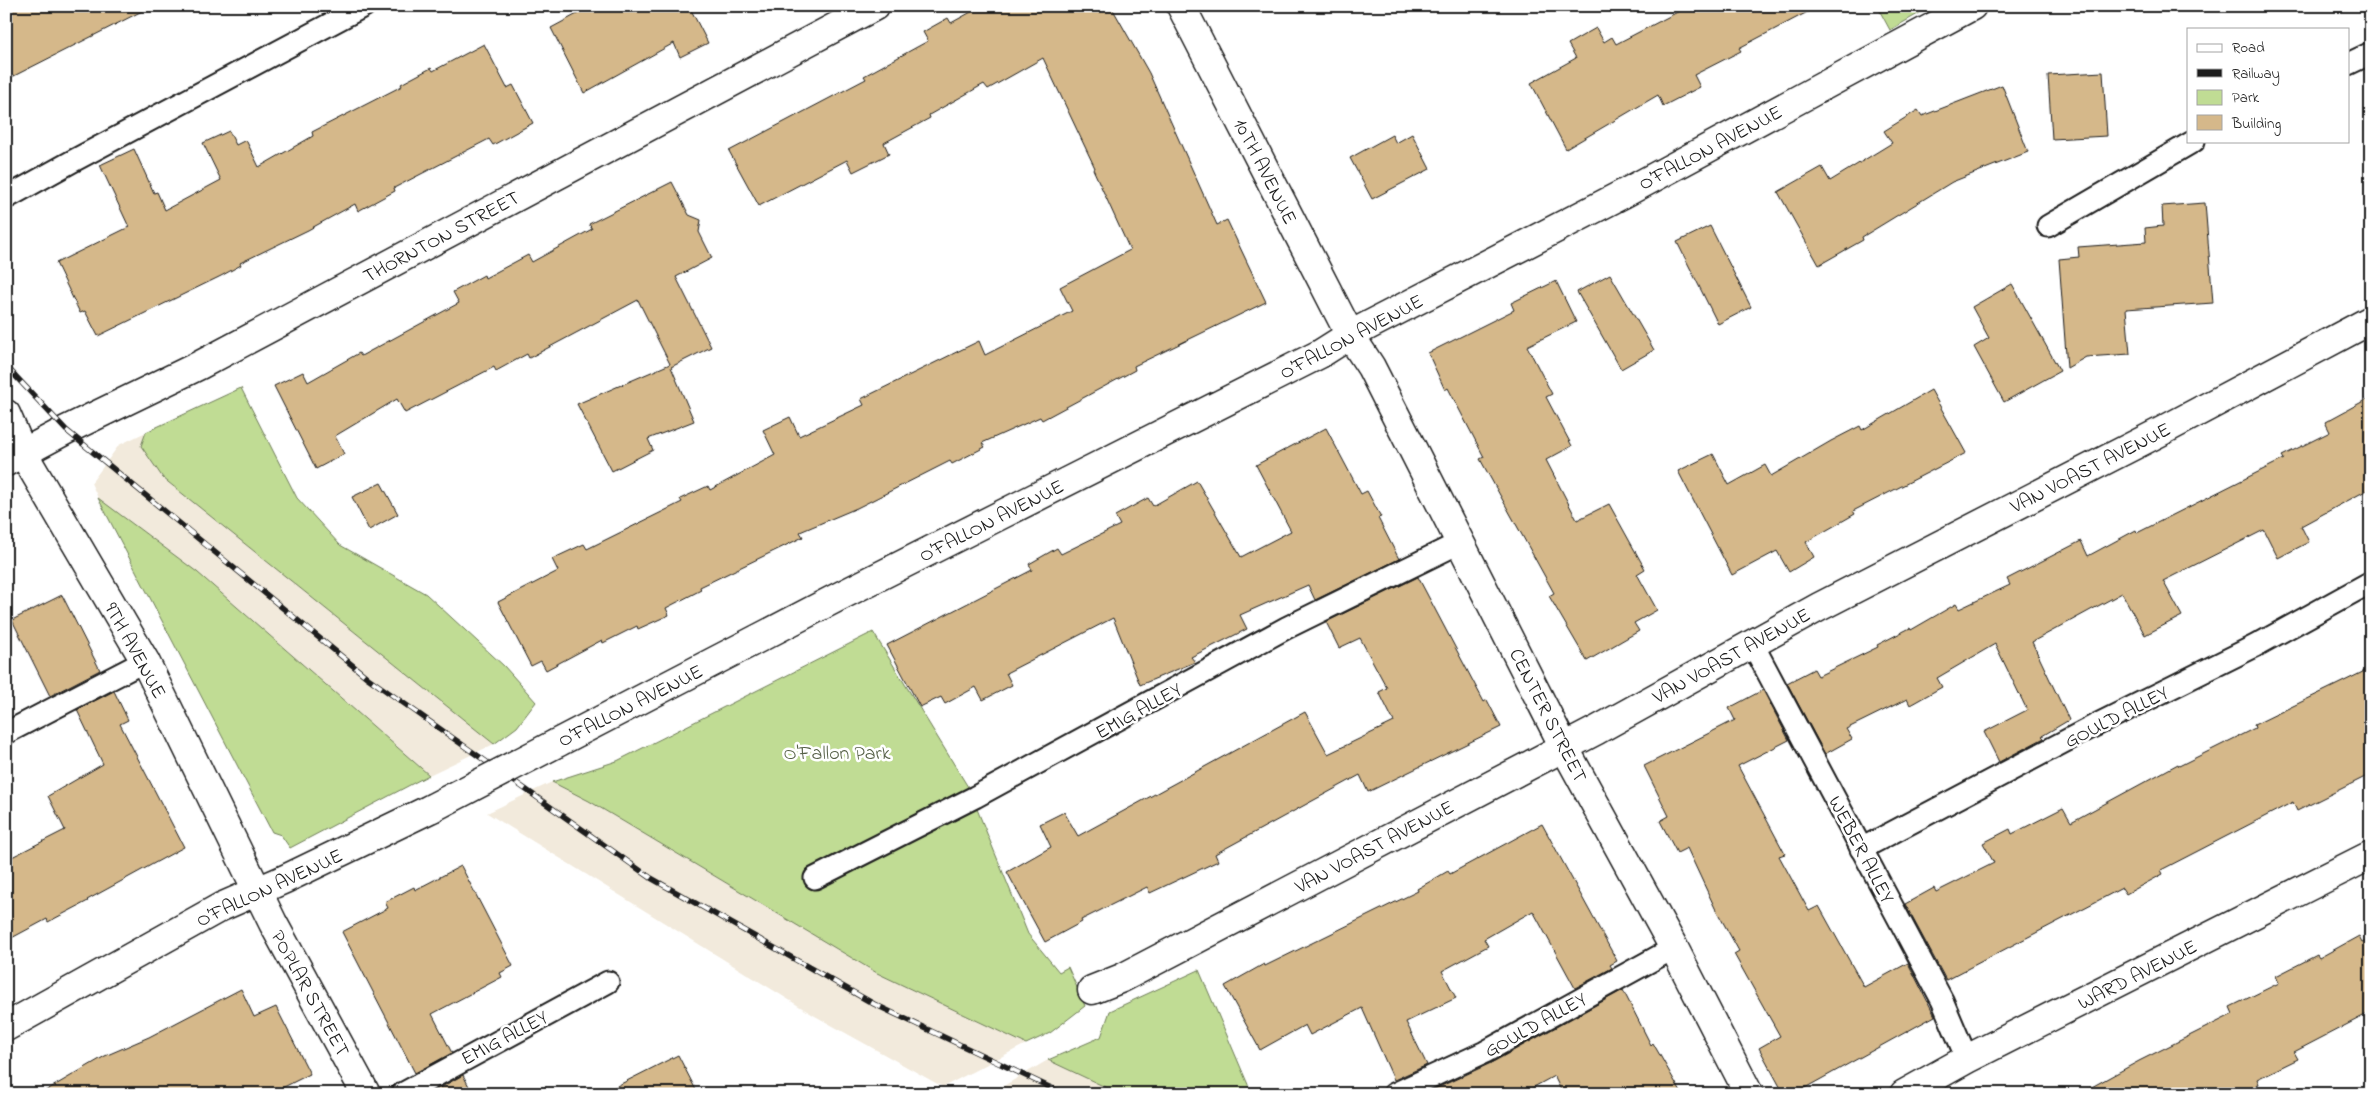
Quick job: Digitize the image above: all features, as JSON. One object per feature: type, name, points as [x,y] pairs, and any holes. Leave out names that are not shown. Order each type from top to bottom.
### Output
[{"type":"street","name":"THORNTON STREET","points":[[12,451],[209,361],[740,76],[875,6]]},
{"type":"street","name":"10TH AVENUE","points":[[1181,6],[1350,336]]},
{"type":"street","name":"O’FALLON AVENUE","points":[[6,1027],[221,907],[432,808],[842,595],[1320,354],[1350,336],[1623,194],[1972,6]]},
{"type":"street","name":"VAN VOAST AVENUE","points":[[1092,990],[1122,978],[1564,747],[1752,643],[2036,494],[2160,432],[2371,320]]},
{"type":"street","name":"CENTER STREET","points":[[1350,336],[1371,366],[1564,747],[1674,948],[1749,1094]]},
{"type":"street","name":"9TH AVENUE","points":[[6,414],[12,451],[144,661],[258,891]]},
{"type":"street","name":"WARD AVENUE","points":[[1904,1094],[1967,1058],[2371,855]]},
{"type":"street","name":"POPLAR STREET","points":[[258,891],[366,1094]]},
{"type":"lane","points":[[6,198],[122,134],[364,6]]},
{"type":"lane","points":[[2350,63],[2371,53]]},
{"type":"lane","points":[[2048,226],[2192,142]]},
{"type":"lane","name":"EMIG ALLEY","points":[[815,878],[975,797],[1286,628],[1461,542]]},
{"type":"lane","name":"GOULD ALLEY","points":[[1861,849],[2094,726],[2255,646],[2371,582]]},
{"type":"lane","name":"WEBER ALLEY","points":[[1752,643],[1942,1000],[1967,1058]]},
{"type":"lane","points":[[6,733],[144,661]]},
{"type":"lane","name":"GOULD ALLEY","points":[[1394,1094],[1485,1052],[1674,948]]},
{"type":"lane","name":"EMIG ALLEY","points":[[402,1094],[608,982]]},
{"type":"shaded area","points":[[146,432],[141,446],[163,478],[494,744],[429,775],[197,572],[98,498],[91,483],[119,445]]},
{"type":"shaded area","points":[[552,782],[589,801],[877,973],[1026,1044],[943,1087],[815,1016],[487,813]]},
{"type":"shaded area","points":[[1048,1060],[1120,1094],[990,1094]]},
{"type":"green space","points":[[1877,6],[1932,6],[1890,30]]},
{"type":"green space","points":[[241,388],[297,498],[340,545],[426,594],[504,666],[536,702],[517,727],[494,744],[163,478],[141,446],[146,432]]},
{"type":"green space","points":[[98,498],[197,572],[429,775],[290,848],[281,835],[272,832]]},
{"type":"green space","name":"O'Fallon Park","points":[[873,632],[968,787],[1028,934],[1059,972],[1068,967],[1085,1006],[1050,1033],[1026,1044],[877,973],[589,801],[552,782],[617,761]]},
{"type":"green space","points":[[1199,970],[1252,1094],[1120,1094],[1048,1060],[1101,1037],[1110,1011]]},
{"type":"building","points":[[6,6],[152,6],[6,80]]},
{"type":"building","points":[[592,6],[689,6],[708,43],[680,57],[674,43],[584,93],[551,28]]},
{"type":"building","points":[[982,6],[1111,6],[1149,73],[1217,225],[1227,220],[1266,302],[1134,366],[1135,370],[1042,420],[1040,417],[982,443],[985,447],[952,464],[950,461],[857,508],[800,532],[803,537],[700,587],[701,590],[666,608],[669,615],[638,629],[637,626],[603,643],[602,640],[546,670],[541,661],[531,666],[498,602],[558,571],[552,559],[584,544],[587,549],[682,502],[680,499],[708,486],[710,490],[775,455],[763,430],[790,417],[799,436],[864,405],[861,399],[979,341],[985,355],[1072,311],[1060,287],[1130,250],[1093,169],[1095,168],[1043,58],[988,89],[984,84],[929,115],[930,118],[884,143],[889,154],[853,172],[847,160],[759,206],[729,151],[866,79],[864,76],[928,41],[923,32],[948,18],[951,23]]},
{"type":"building","points":[[1689,6],[1819,6],[1739,48],[1741,51],[1694,75],[1700,87],[1663,106],[1658,95],[1566,149],[1531,83],[1576,58],[1568,44],[1596,28],[1604,42],[1612,37],[1616,44]]},
{"type":"building","points":[[484,44],[507,88],[513,85],[533,123],[493,145],[489,139],[394,188],[395,191],[358,211],[355,204],[308,230],[240,263],[241,265],[221,276],[98,336],[85,311],[80,313],[56,263],[129,227],[100,165],[134,149],[154,193],[157,192],[165,210],[221,180],[203,143],[229,131],[236,145],[246,140],[259,167],[313,136],[312,132],[402,86],[401,84],[431,68],[433,71]]},
{"type":"building","points":[[2103,72],[2107,136],[2052,139],[2048,75]]},
{"type":"building","points":[[2002,85],[2028,152],[1952,182],[1862,237],[1863,240],[1819,265],[1778,192],[1822,167],[1830,181],[1892,143],[1884,131],[1918,110],[1922,116]]},
{"type":"building","points":[[1412,134],[1430,169],[1372,199],[1350,158],[1392,135],[1396,143]]},
{"type":"building","points":[[672,182],[689,215],[701,220],[699,232],[712,258],[676,277],[711,347],[671,367],[694,421],[648,439],[653,450],[612,471],[577,404],[670,364],[638,300],[529,358],[527,354],[496,371],[494,367],[405,413],[397,399],[335,436],[344,454],[316,469],[274,386],[303,372],[308,382],[359,353],[361,356],[459,303],[453,292],[484,275],[485,278],[528,255],[532,262],[592,229],[589,224]]},
{"type":"building","points":[[2205,203],[2213,303],[2126,309],[2130,354],[2086,357],[2067,368],[2059,259],[2079,257],[2078,247],[2146,242],[2145,228],[2163,226],[2162,206]]},
{"type":"building","points":[[1710,226],[1751,307],[1718,324],[1677,242]]},
{"type":"building","points":[[1610,274],[1654,350],[1621,369],[1577,292]]},
{"type":"building","points":[[1556,281],[1576,322],[1527,346],[1552,394],[1546,397],[1572,446],[1546,460],[1577,520],[1609,504],[1645,569],[1637,574],[1657,610],[1634,623],[1639,631],[1587,661],[1549,596],[1554,593],[1480,459],[1484,457],[1448,388],[1445,390],[1428,353],[1514,310],[1511,303]]},
{"type":"building","points":[[2012,284],[2060,371],[2004,402],[1974,347],[1989,338],[1972,307]]},
{"type":"building","points":[[1931,390],[1966,453],[1853,511],[1855,514],[1806,542],[1814,557],[1789,572],[1777,551],[1732,575],[1678,471],[1713,454],[1729,485],[1765,465],[1771,476],[1860,426],[1862,430]]},
{"type":"building","points":[[2371,397],[2371,488],[2301,526],[2309,542],[2278,558],[2264,530],[2163,581],[2182,616],[2145,635],[2122,593],[2032,642],[2069,720],[2042,736],[2044,738],[1999,762],[1984,732],[2027,710],[1995,644],[1937,678],[1942,687],[1910,705],[1907,699],[1846,729],[1852,739],[1825,754],[1787,683],[1814,669],[1818,676],[1878,647],[1877,645],[1910,628],[1911,630],[1956,604],[1959,609],[2010,585],[2007,579],[2081,541],[2088,556],[2136,530],[2137,533],[2284,459],[2282,456],[2330,432],[2325,422]]},
{"type":"building","points":[[1326,428],[1361,494],[1367,491],[1381,517],[1378,518],[1399,559],[1315,600],[1308,585],[1240,615],[1247,629],[1191,657],[1195,662],[1140,685],[1113,618],[1006,673],[1012,685],[983,700],[976,687],[945,704],[941,697],[920,707],[887,645],[1032,570],[1029,564],[1057,548],[1061,554],[1120,525],[1115,516],[1148,498],[1153,506],[1197,481],[1241,557],[1291,531],[1256,465]]},
{"type":"building","points":[[381,483],[398,514],[369,530],[352,497]]},
{"type":"building","points":[[1418,577],[1484,702],[1487,700],[1501,727],[1368,792],[1360,775],[1215,854],[1218,861],[1150,893],[1147,887],[1081,920],[1082,922],[1045,942],[1007,872],[1051,847],[1040,824],[1064,812],[1078,836],[1305,712],[1328,754],[1394,722],[1379,692],[1387,688],[1360,638],[1339,648],[1326,622]]},
{"type":"building","points":[[62,595],[100,670],[50,696],[12,620]]},
{"type":"building","points":[[2371,668],[2371,774],[2297,811],[2293,802],[2161,870],[2163,874],[2126,894],[2122,888],[1946,980],[1905,904],[1934,888],[1936,892],[1994,863],[1983,843],[2010,829],[2012,834],[2063,808],[2071,822],[2178,764],[2179,766],[2255,728],[2254,725]]},
{"type":"building","points":[[1763,690],[1789,740],[1738,766],[1785,854],[1779,856],[1809,911],[1819,906],[1864,987],[1908,963],[1935,1016],[1794,1094],[1784,1094],[1759,1048],[1780,1036],[1734,954],[1739,951],[1715,908],[1687,848],[1677,853],[1660,821],[1669,816],[1644,766],[1735,720],[1729,708]]},
{"type":"building","points":[[114,691],[128,720],[120,724],[184,847],[88,901],[48,922],[47,919],[6,941],[6,860],[65,830],[48,796],[103,764],[77,710]]},
{"type":"building","points":[[1542,824],[1617,961],[1610,965],[1612,968],[1575,988],[1533,911],[1484,939],[1488,946],[1442,971],[1456,998],[1406,1022],[1427,1065],[1394,1080],[1362,1008],[1310,1035],[1305,1025],[1260,1050],[1225,986],[1264,964],[1265,966],[1418,891],[1417,889],[1448,871],[1450,874]]},
{"type":"building","points":[[461,866],[513,966],[500,973],[502,977],[432,1014],[452,1053],[415,1073],[342,932],[388,908],[385,902],[414,887],[415,890]]},
{"type":"building","points":[[2359,936],[2362,942],[2371,938],[2371,1012],[2294,1052],[2298,1059],[2257,1079],[2259,1084],[2242,1094],[2079,1094],[2139,1061],[2233,1014],[2230,1007],[2279,983],[2276,976],[2317,955],[2319,958]]},
{"type":"building","points":[[241,989],[254,1017],[276,1007],[310,1074],[270,1094],[40,1094],[105,1056],[149,1037]]},
{"type":"building","points":[[1623,990],[1651,1045],[1653,1043],[1682,1094],[1563,1094],[1554,1076],[1521,1094],[1424,1094],[1491,1063]]},
{"type":"building","points":[[678,1055],[698,1094],[601,1094]]},
{"type":"building","points":[[463,1075],[473,1094],[429,1094]]},
{"type":"railway","points":[[6,366],[66,430],[368,678],[651,878],[874,1004],[1064,1094]]}]
